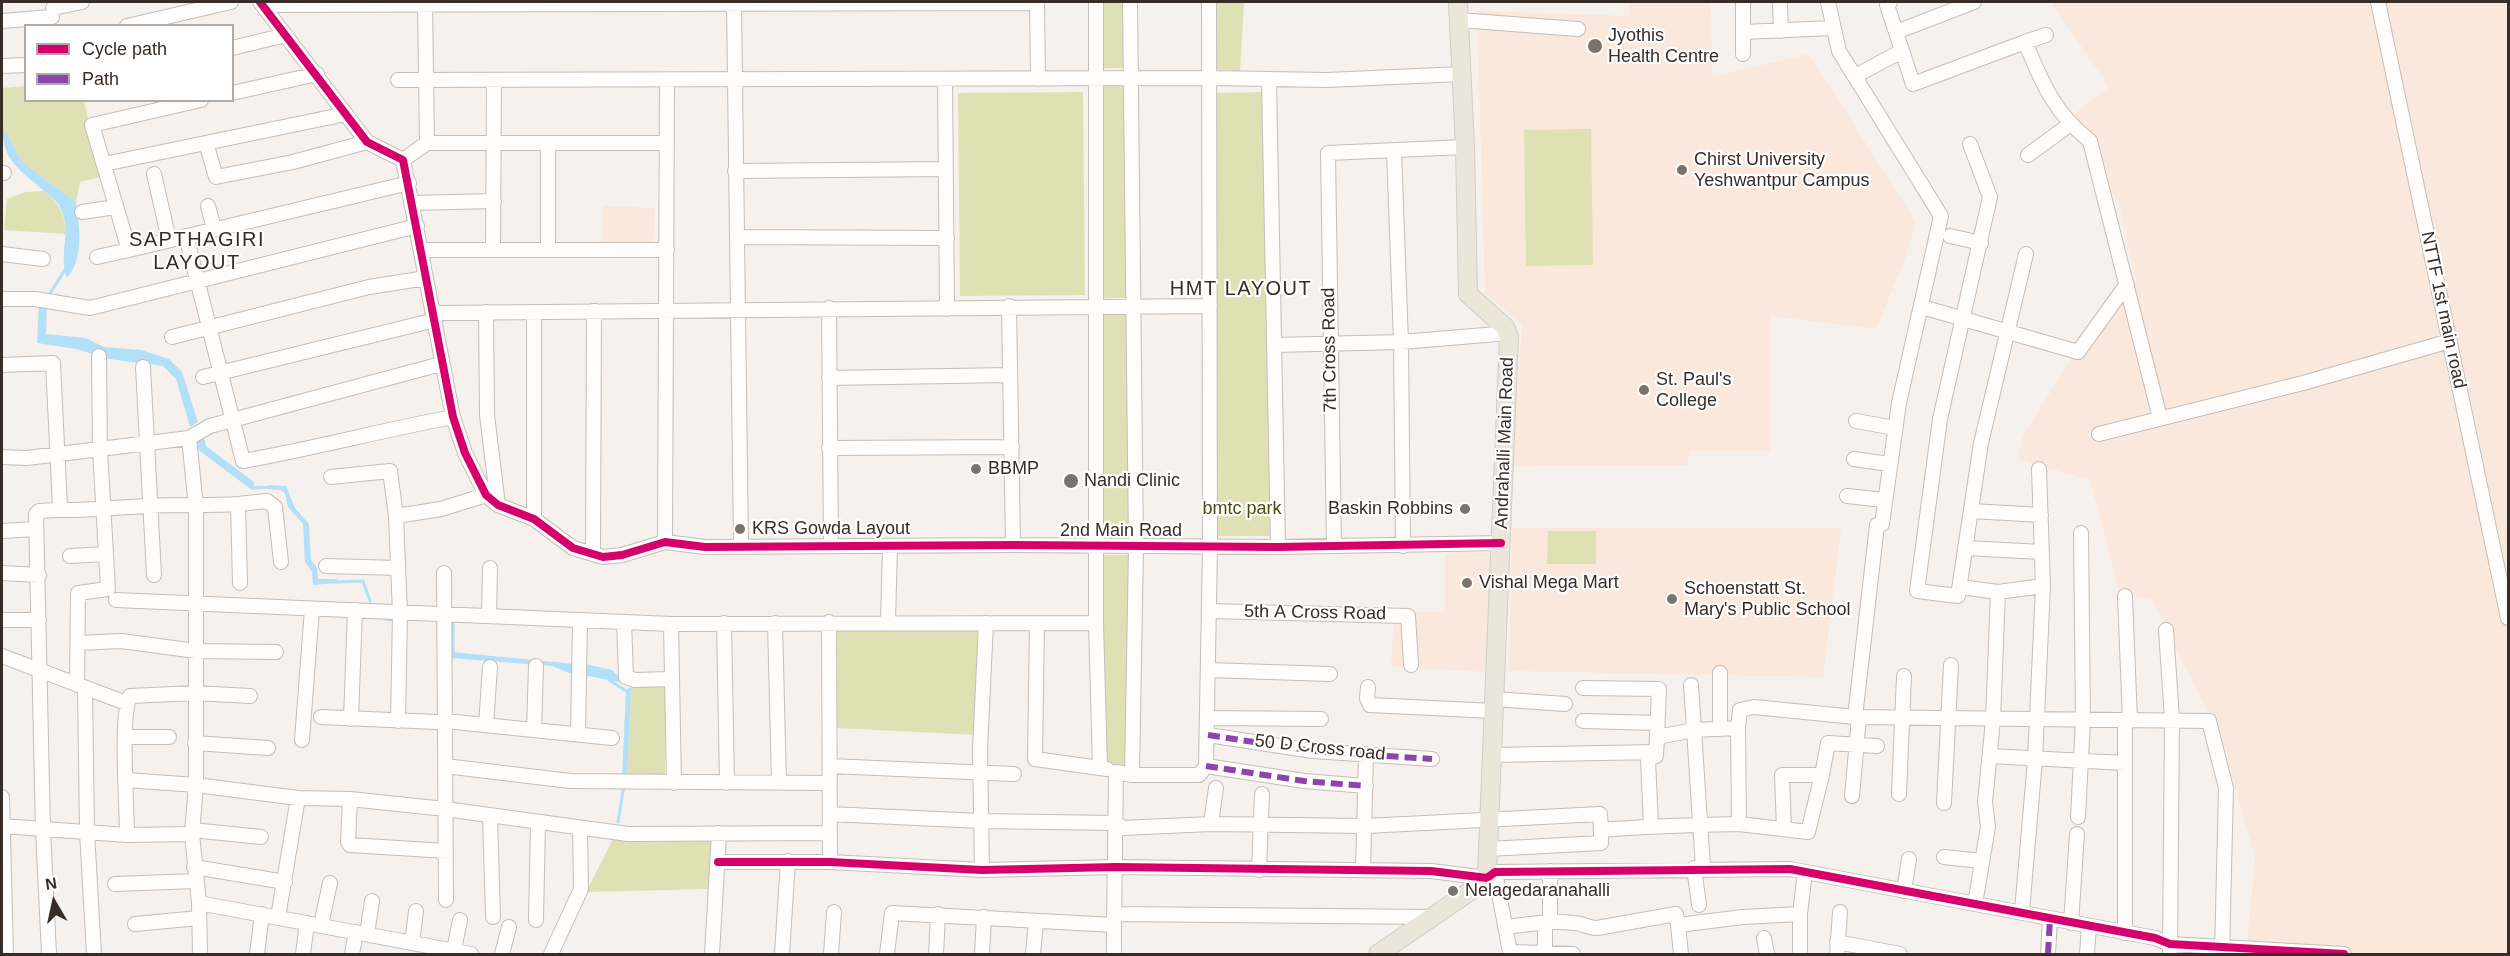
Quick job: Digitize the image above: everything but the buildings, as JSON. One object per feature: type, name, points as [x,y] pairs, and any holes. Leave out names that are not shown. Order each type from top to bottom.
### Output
[{"type":"main road","name":"Andrahalli Main Road","points":[[1458,2],[1465,147],[1468,294],[1509,333],[1488,849],[1491,875]]},
{"type":"main road","points":[[1378,954],[1491,875]]},
{"type":"street","points":[[2,21],[52,13],[82,2]]},
{"type":"street","points":[[136,24],[231,2]]},
{"type":"street","points":[[262,3],[1037,2],[1038,79]]},
{"type":"street","points":[[1096,2],[1096,623],[1100,768]]},
{"type":"street","points":[[1130,2],[1136,547],[1132,775]]},
{"type":"street","points":[[1036,624],[1035,759],[1132,775],[1199,775],[1206,765],[1209,670],[1209,2]]},
{"type":"street","points":[[1743,2],[1743,54]]},
{"type":"street","points":[[1780,2],[1780,31]]},
{"type":"street","points":[[1828,2],[1839,51],[1941,216],[1895,428],[1882,524],[1877,525],[1857,717],[1852,796]]},
{"type":"street","points":[[1890,2],[1887,5],[1913,84],[2046,35]]},
{"type":"street","points":[[1896,32],[1974,2]]},
{"type":"street","name":"NTTF 1st main road","points":[[2378,2],[2508,618]]},
{"type":"street","points":[[262,3],[367,142],[403,160],[453,417],[465,453],[486,495],[498,505],[534,519],[573,548],[603,557],[622,555],[665,542],[668,311],[667,80]]},
{"type":"street","points":[[425,3],[428,80],[427,143]]},
{"type":"street","points":[[734,3],[741,544]]},
{"type":"street","points":[[1459,20],[1578,29]]},
{"type":"street","points":[[1743,32],[1832,28]]},
{"type":"street","points":[[234,48],[286,35]]},
{"type":"street","points":[[2025,42],[2045,90],[2069,125],[2090,141],[2160,418]]},
{"type":"street","points":[[1855,76],[1902,51]]},
{"type":"street","points":[[2,66],[24,65]]},
{"type":"street","points":[[234,93],[317,74]]},
{"type":"street","points":[[398,80],[1096,78],[1327,80],[1462,74]]},
{"type":"street","points":[[945,79],[947,309]]},
{"type":"street","points":[[493,249],[494,80]]},
{"type":"street","points":[[1269,80],[1278,548]]},
{"type":"street","points":[[129,250],[92,125],[192,102]]},
{"type":"street","points":[[104,164],[346,114]]},
{"type":"street","points":[[2028,155],[2069,125]]},
{"type":"street","points":[[206,143],[216,177],[293,162],[367,142]]},
{"type":"street","points":[[403,160],[427,143],[667,143]]},
{"type":"street","points":[[548,144],[548,249]]},
{"type":"street","points":[[1970,144],[1990,197],[1940,419],[1917,591],[1958,596],[1981,443],[2026,254]]},
{"type":"street","points":[[1403,546],[1401,342],[1394,151],[1465,147]]},
{"type":"street","name":"7th Cross Road","points":[[1334,546],[1328,153],[1394,151]]},
{"type":"street","points":[[735,171],[946,169]]},
{"type":"street","points":[[154,174],[169,240]]},
{"type":"street","points":[[97,257],[409,183]]},
{"type":"street","points":[[412,202],[494,201]]},
{"type":"street","points":[[208,206],[214,229]]},
{"type":"street","points":[[82,212],[116,207]]},
{"type":"street","points":[[2,299],[35,299],[90,308],[417,226]]},
{"type":"street","points":[[186,236],[196,283],[243,461],[312,449],[383,430],[453,417]]},
{"type":"street","points":[[1950,236],[1981,243]]},
{"type":"street","points":[[737,237],[946,238]]},
{"type":"street","points":[[421,250],[668,250]]},
{"type":"street","points":[[2,254],[43,259]]},
{"type":"street","points":[[172,337],[369,287],[426,278]]},
{"type":"street","points":[[1922,306],[2078,352],[2127,284]]},
{"type":"street","points":[[1009,306],[1013,545]]},
{"type":"street","points":[[203,377],[435,316],[486,312],[1210,306]]},
{"type":"street","points":[[829,308],[831,546]]},
{"type":"street","points":[[593,553],[594,311]]},
{"type":"street","points":[[486,312],[487,416],[498,505]]},
{"type":"street","points":[[534,312],[534,519]]},
{"type":"street","points":[[1275,345],[1401,342],[1509,333]]},
{"type":"street","points":[[2099,434],[2303,383],[2450,341]]},
{"type":"street","points":[[94,954],[78,643],[78,592],[108,589],[100,450],[99,356]]},
{"type":"street","points":[[2,365],[53,363],[60,507],[57,510]]},
{"type":"street","points":[[2,458],[57,455],[189,438],[210,426],[233,419],[441,364]]},
{"type":"street","points":[[143,366],[154,575]]},
{"type":"street","points":[[829,378],[1010,375]]},
{"type":"street","points":[[1856,421],[1895,428]]},
{"type":"street","points":[[189,438],[196,507],[196,785],[192,832],[200,918],[200,954]]},
{"type":"street","points":[[829,448],[1012,447]]},
{"type":"street","points":[[1854,459],[1889,464]]},
{"type":"street","points":[[2022,911],[2035,760],[2043,586],[2039,469]]},
{"type":"street","points":[[331,477],[390,471],[396,516],[400,618],[398,721]]},
{"type":"street","points":[[396,516],[441,509],[486,495]]},
{"type":"street","points":[[1847,496],[1884,500]]},
{"type":"street","points":[[49,954],[43,830],[36,514],[57,510],[103,510],[150,506],[196,507],[267,501],[275,507],[281,562]]},
{"type":"street","points":[[238,504],[240,583]]},
{"type":"street","points":[[1971,511],[2041,515]]},
{"type":"street","points":[[2,531],[36,529]]},
{"type":"street","points":[[2078,817],[2083,720],[2081,533]]},
{"type":"street","name":"2nd Main Road","points":[[665,542],[705,547],[741,544],[890,547],[1013,545],[1278,548],[1501,543]]},
{"type":"street","points":[[888,622],[890,547]]},
{"type":"street","points":[[1966,548],[2042,552]]},
{"type":"street","points":[[70,556],[106,554]]},
{"type":"street","points":[[326,566],[398,568]]},
{"type":"street","points":[[489,616],[490,568]]},
{"type":"street","points":[[2,573],[39,575]]},
{"type":"street","points":[[444,573],[441,722],[445,766],[446,900]]},
{"type":"street","points":[[1960,587],[1998,592],[2043,586]]},
{"type":"street","points":[[1975,904],[1988,827],[1985,802],[1993,720],[1998,592]]},
{"type":"street","points":[[2125,596],[2128,721],[2125,763],[2125,933]]},
{"type":"street","points":[[116,600],[356,610],[400,618],[444,621],[489,616],[671,624],[1096,623]]},
{"type":"street","points":[[302,740],[312,609]]},
{"type":"street","points":[[351,719],[356,610]]},
{"type":"street","name":"5th A Cross Road","points":[[1209,611],[1408,616],[1411,665]]},
{"type":"street","points":[[2,620],[39,620]]},
{"type":"street","points":[[578,734],[580,620]]},
{"type":"street","points":[[624,622],[623,673],[626,677],[635,680],[672,679]]},
{"type":"street","points":[[829,622],[830,862]]},
{"type":"street","points":[[724,623],[727,783]]},
{"type":"street","points":[[774,623],[778,783]]},
{"type":"street","points":[[982,870],[981,773],[986,623]]},
{"type":"street","points":[[671,624],[674,783]]},
{"type":"street","points":[[2166,630],[2172,719],[2170,949]]},
{"type":"street","points":[[78,643],[120,641],[196,651],[276,652]]},
{"type":"street","points":[[2,656],[126,703]]},
{"type":"street","points":[[1944,803],[1951,665]]},
{"type":"street","points":[[534,730],[537,666]]},
{"type":"street","points":[[486,725],[490,667]]},
{"type":"street","points":[[1209,670],[1330,674]]},
{"type":"street","points":[[1720,673],[1720,728]]},
{"type":"street","points":[[1899,794],[1904,676]]},
{"type":"street","points":[[1691,685],[1701,825],[1698,868],[1699,905]]},
{"type":"street","points":[[1368,687],[1367,698],[1370,705],[1565,704]]},
{"type":"street","points":[[1583,688],[1659,688],[1656,756],[1648,759],[1651,826]]},
{"type":"street","points":[[127,835],[125,737],[126,703],[129,696],[195,693],[250,696]]},
{"type":"street","points":[[1739,824],[1738,728],[1740,710],[1754,707],[1857,717],[2209,721],[2226,788],[2222,950]]},
{"type":"street","points":[[321,717],[486,725],[612,738]]},
{"type":"street","points":[[1208,718],[1321,719]]},
{"type":"street","points":[[1583,721],[1657,730],[1738,728]]},
{"type":"street","name":"50 D Cross road","points":[[1208,735],[1313,751],[1432,759]]},
{"type":"street","points":[[125,737],[169,737]]},
{"type":"street","points":[[195,744],[268,748]]},
{"type":"street","points":[[1488,849],[1601,837],[1651,826],[1739,824],[1808,832],[1822,775],[1826,745],[1877,746]]},
{"type":"street","points":[[1492,755],[1656,752]]},
{"type":"street","points":[[1364,870],[1366,754]]},
{"type":"street","points":[[1990,756],[2125,763]]},
{"type":"street","points":[[1206,765],[1305,781],[1366,786]]},
{"type":"street","points":[[445,766],[570,781],[830,783]]},
{"type":"street","points":[[830,766],[1014,774]]},
{"type":"street","points":[[1114,954],[1116,772]]},
{"type":"street","points":[[1784,829],[1782,775],[1822,775]]},
{"type":"street","points":[[126,780],[196,785],[298,798],[350,799],[445,809],[538,824],[628,834],[830,834]]},
{"type":"street","points":[[1211,824],[1216,788]]},
{"type":"street","points":[[1258,870],[1262,794]]},
{"type":"street","points":[[2,797],[6,954]]},
{"type":"street","points":[[278,917],[298,798]]},
{"type":"street","points":[[350,799],[348,842],[350,845],[446,851]]},
{"type":"street","points":[[830,814],[981,821],[1116,823],[1122,828],[1211,824],[1366,826],[1490,822],[1600,814],[1602,870]]},
{"type":"street","points":[[490,816],[493,917]]},
{"type":"street","points":[[537,920],[538,824]]},
{"type":"street","points":[[2,826],[127,835],[192,832],[261,837]]},
{"type":"street","points":[[550,954],[582,889],[580,829]]},
{"type":"street","points":[[712,954],[720,833]]},
{"type":"street","points":[[2071,923],[2077,834]]},
{"type":"street","points":[[1944,857],[1981,861]]},
{"type":"street","points":[[1904,891],[1909,859]]},
{"type":"street","points":[[782,954],[788,861]]},
{"type":"street","points":[[718,862],[830,862],[982,870],[1116,867],[1431,871],[1491,875],[1550,871],[1698,868],[1791,869],[2155,938],[2170,949],[2344,954]]},
{"type":"street","points":[[1545,952],[1550,871]]},
{"type":"street","points":[[1800,954],[1800,914],[1805,872]]},
{"type":"street","points":[[115,884],[195,874],[285,882]]},
{"type":"street","points":[[1491,875],[1506,927],[1510,952],[1573,954]]},
{"type":"street","points":[[321,925],[330,883]]},
{"type":"street","points":[[352,954],[372,901]]},
{"type":"street","points":[[199,903],[361,933],[405,946],[471,954]]},
{"type":"street","points":[[405,946],[416,911]]},
{"type":"street","points":[[831,954],[834,912]]},
{"type":"street","points":[[1840,912],[1837,948],[1900,954]]},
{"type":"street","points":[[887,954],[892,913],[1036,921],[1432,917]]},
{"type":"street","points":[[256,954],[261,914]]},
{"type":"street","points":[[936,954],[938,914]]},
{"type":"street","points":[[1506,927],[1548,922],[1578,923],[1585,928],[1597,928],[1676,914],[1681,954]]},
{"type":"street","points":[[1678,925],[1743,917],[1800,914]]},
{"type":"street","points":[[982,954],[984,917]]},
{"type":"street","points":[[135,924],[200,918]]},
{"type":"street","points":[[2048,954],[2050,918]]},
{"type":"street","points":[[447,951],[460,920]]},
{"type":"street","points":[[1033,954],[1036,921]]},
{"type":"street","points":[[303,954],[307,923]]},
{"type":"street","points":[[2087,954],[2089,926]]},
{"type":"street","points":[[502,954],[509,927]]},
{"type":"street","points":[[1764,938],[1767,954]]},
{"type":"shaded area","points":[[1629,2],[1711,2],[1712,77],[1809,54],[1916,222],[1905,259],[1876,329],[1770,316],[1770,451],[1689,451],[1688,465],[1512,466],[1522,325],[1485,293],[1477,11],[1629,16]]},
{"type":"shaded area","points":[[2051,2],[2508,2],[2508,954],[2246,954],[2255,857],[2223,745],[2153,600],[2120,593],[2090,480],[2017,459],[2024,434],[2081,343],[2137,282],[2118,201],[2068,119],[2109,87]]},
{"type":"shaded area","points":[[603,206],[655,208],[654,245],[602,244]]},
{"type":"shaded area","name":"Schoenstatt St. Mary's Public School","points":[[1512,528],[1841,528],[1823,677],[1509,671]]},
{"type":"shaded area","points":[[1492,553],[1488,672],[1391,667],[1394,612],[1445,612],[1445,555]]},
{"type":"green space","points":[[1103,2],[1123,2],[1123,68],[1103,68]]},
{"type":"green space","points":[[1212,2],[1244,2],[1240,71],[1212,69]]},
{"type":"green space","points":[[1104,85],[1127,85],[1126,298],[1102,298]]},
{"type":"green space","points":[[24,86],[24,102],[84,102],[101,177],[80,182],[76,202],[23,163],[2,125],[2,88]]},
{"type":"green space","points":[[1083,92],[1085,295],[960,296],[958,93]]},
{"type":"green space","name":"bmtc park","points":[[1264,92],[1270,536],[1216,536],[1216,93]]},
{"type":"green space","points":[[1591,129],[1593,265],[1526,266],[1524,130]]},
{"type":"green space","points":[[44,191],[54,200],[60,210],[65,234],[4,230],[7,199],[25,192]]},
{"type":"green space","points":[[1101,314],[1130,314],[1131,539],[1101,539]]},
{"type":"green space","points":[[1548,531],[1596,531],[1596,564],[1547,564]]},
{"type":"green space","points":[[1102,555],[1132,555],[1129,769],[1105,761]]},
{"type":"green space","points":[[834,631],[977,631],[977,735],[836,728]]},
{"type":"green space","points":[[666,683],[665,774],[627,775],[631,687]]},
{"type":"green space","points":[[713,836],[710,889],[586,892],[613,839]]},
{"type":"water","points":[[2,125],[23,163],[76,202],[79,251],[73,270],[67,278],[64,261],[65,226],[61,209],[9,157],[5,148]]},
{"type":"water","points":[[39,304],[47,304],[46,334],[86,338],[104,347],[141,350],[169,359],[182,372],[198,422],[190,427],[176,379],[163,366],[109,359],[76,349],[37,343]]},
{"type":"water","points":[[204,436],[206,446],[254,482],[252,490],[196,448],[193,441]]},
{"type":"water","points":[[269,485],[286,486],[295,508],[309,524],[311,560],[317,568],[318,579],[337,579],[337,583],[313,585],[312,572],[305,562],[303,524],[288,507],[285,493],[268,489]]},
{"type":"water","points":[[451,652],[575,664],[574,675],[552,666],[450,658]]},
{"type":"water","points":[[585,664],[612,670],[623,682],[585,676]]},
{"type":"water","points":[[631,687],[627,777],[622,777],[626,690]]},
{"type":"waterway","points":[[47,298],[66,268]]},
{"type":"waterway","points":[[250,484],[254,488],[272,487]]},
{"type":"waterway","points":[[335,582],[363,581],[370,601]]},
{"type":"waterway","points":[[385,619],[395,620]]},
{"type":"waterway","points":[[450,621],[453,621],[453,654]]},
{"type":"waterway","points":[[609,680],[628,692]]},
{"type":"waterway","points":[[618,822],[624,785]]},
{"type":"marked path","points":[[1208,735],[1313,751],[1432,759]]},
{"type":"marked path","points":[[1206,766],[1304,781],[1366,786]]},
{"type":"marked path","points":[[2048,954],[2050,918]]},
{"type":"cycle path","points":[[260,2],[367,142],[403,160],[453,417],[465,453],[486,495],[498,505],[534,519],[573,548],[603,557],[622,555],[665,542],[705,547],[1013,545],[1278,547],[1501,543]]},
{"type":"cycle path","points":[[718,862],[830,862],[982,870],[1116,867],[1431,871],[1487,878],[1495,872],[1790,869],[2155,938],[2170,944],[2344,954]]},
{"type":"place","name":"Jyothis Health Centre","points":[[1595,46]]},
{"type":"place","name":"Chirst University Yeshwantpur Campus","points":[[1682,170]]},
{"type":"place","name":"St. Paul's College","points":[[1644,390]]},
{"type":"place","name":"BBMP","points":[[976,469]]},
{"type":"place","name":"Nandi Clinic","points":[[1071,481]]},
{"type":"place","name":"Baskin Robbins","points":[[1465,509]]},
{"type":"place","name":"KRS Gowda Layout","points":[[740,529]]},
{"type":"place","name":"Vishal Mega Mart","points":[[1467,583]]},
{"type":"place","name":"Schoenstatt St. Mary's Public School","points":[[1672,599]]},
{"type":"place","name":"Nelagedaranahalli","points":[[1453,891]]},
{"type":"district","name":"SAPTHAGIRI LAYOUT","points":[[197,252]]},
{"type":"district","name":"HMT LAYOUT","points":[[1241,289]]}]
